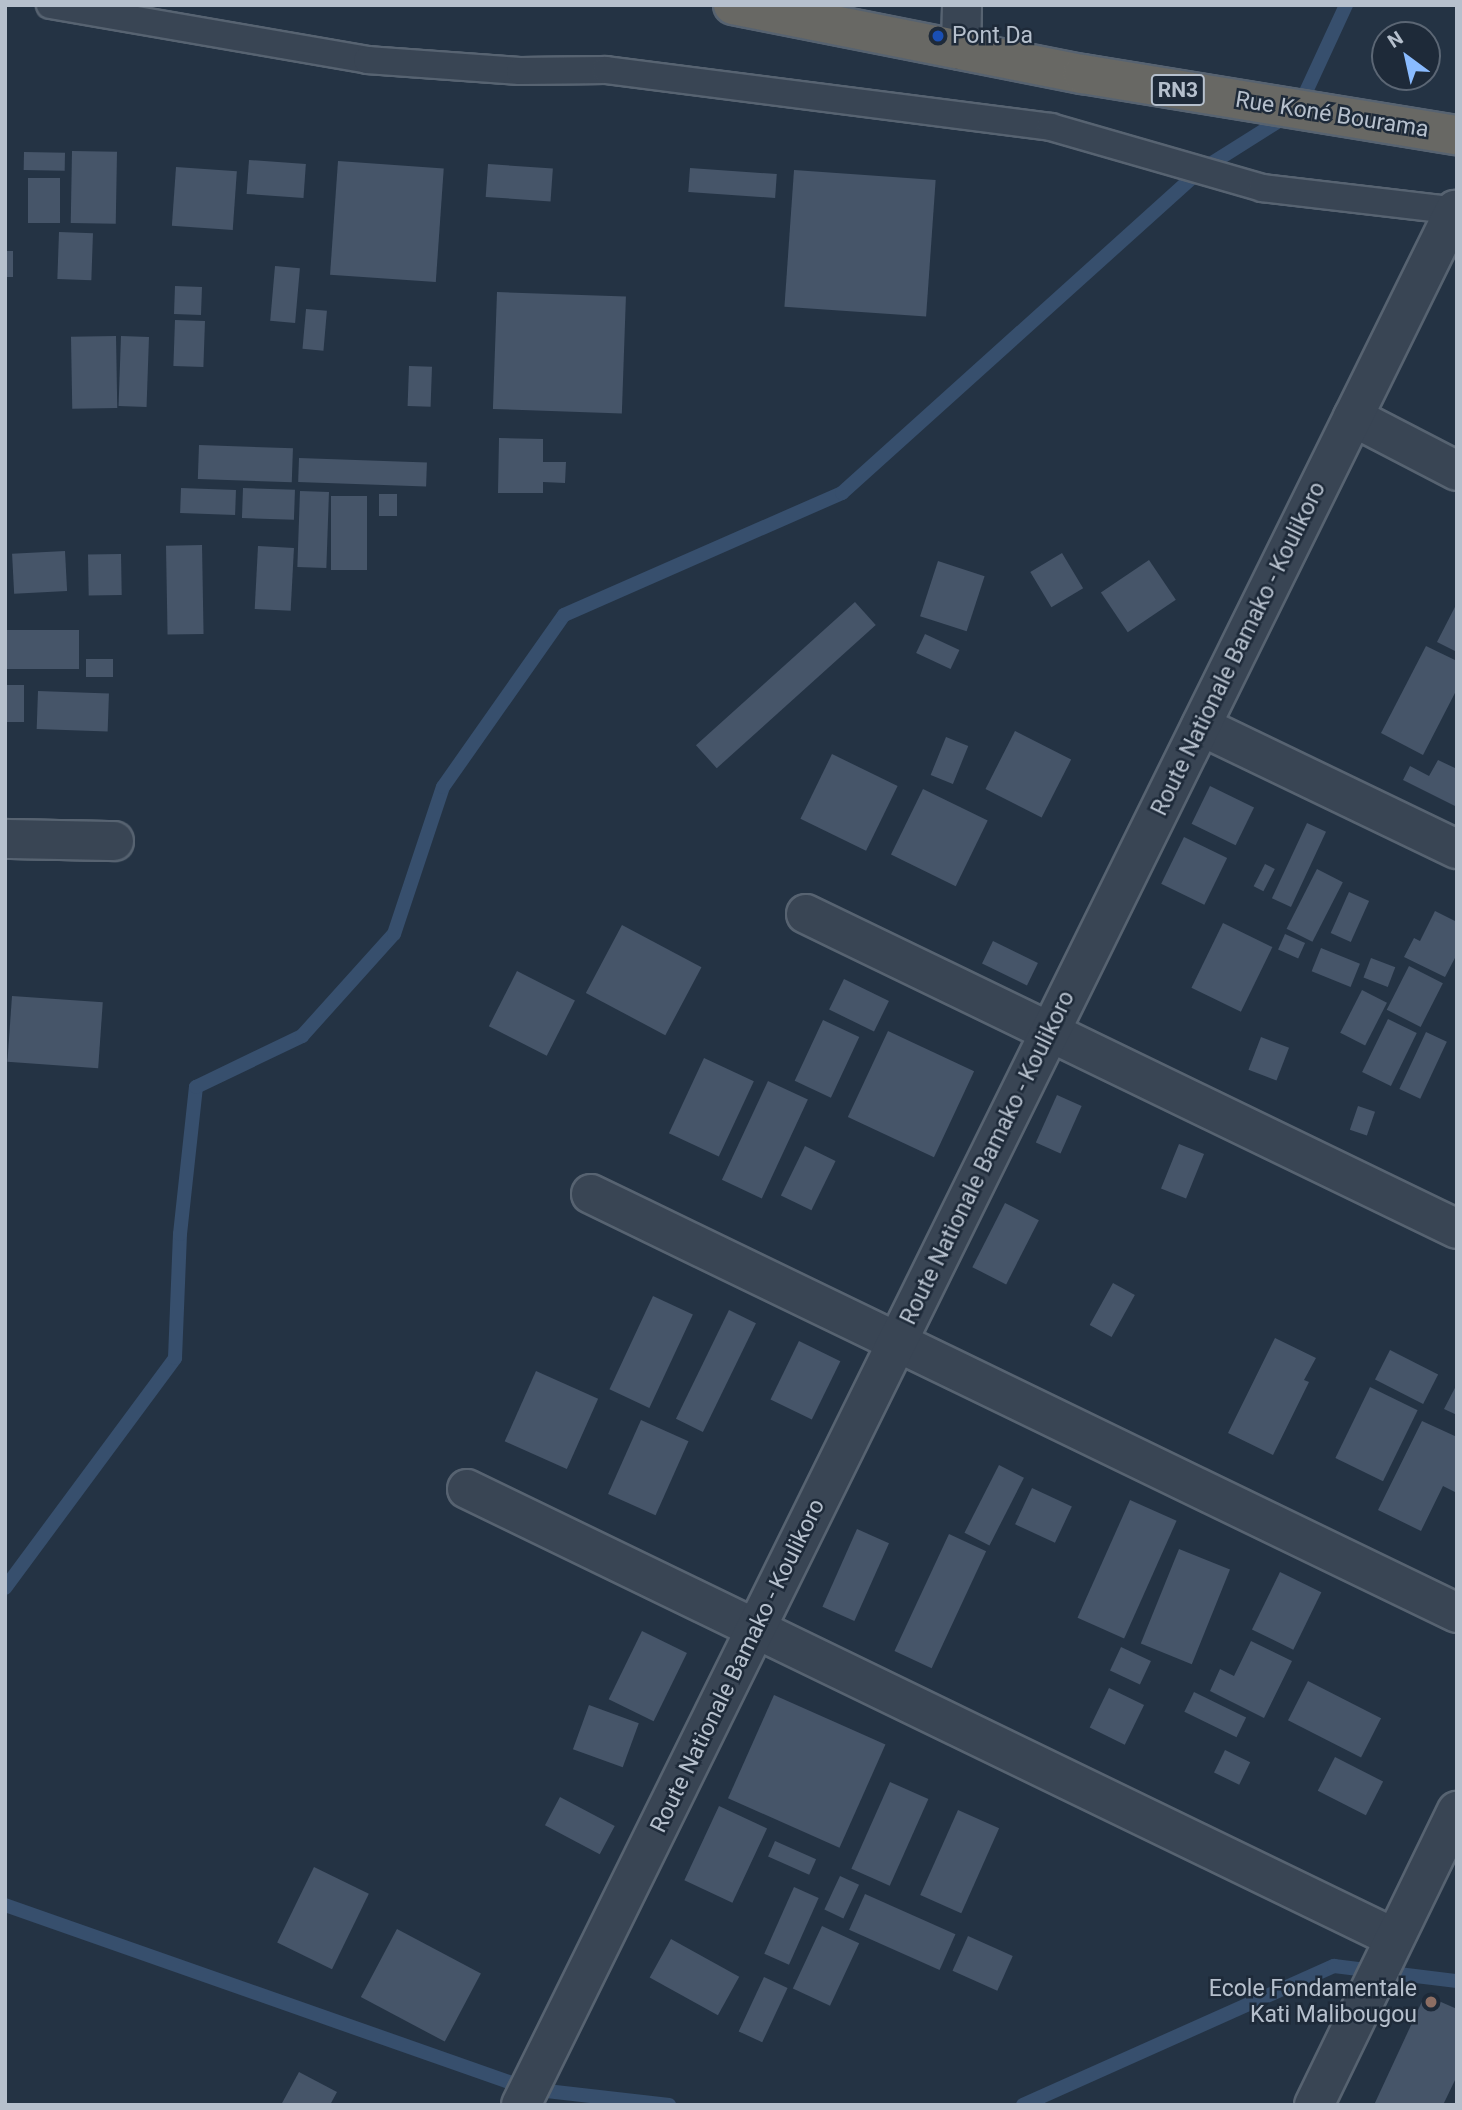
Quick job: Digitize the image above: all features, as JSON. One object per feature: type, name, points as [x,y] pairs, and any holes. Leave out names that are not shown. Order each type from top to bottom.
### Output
[{"type":"highway","name":"RN3","points":[[733,5],[961,50]]},
{"type":"highway","name":"Rue Koné Bourama","points":[[961,50],[1083,74],[1457,135]]},
{"type":"street","points":[[961,50],[962,5]]},
{"type":"street","name":"Route Nationale Bamako - Koulikoro","points":[[521,2105],[1456,210]]},
{"type":"street","points":[[1353,417],[1457,471]]},
{"type":"street","points":[[1201,726],[1457,849]]},
{"type":"street","points":[[5,839],[114,841]]},
{"type":"street","points":[[806,914],[1457,1229]]},
{"type":"street","points":[[591,1194],[1457,1613]]},
{"type":"street","points":[[467,1489],[1394,1938]]},
{"type":"street","points":[[1314,2105],[1457,1811]]},
{"type":"lane","points":[[50,5],[367,60],[520,71],[606,69],[805,93],[1075,134],[1262,188],[1456,210]]},
{"type":"building","points":[[72,151],[117,152],[116,224],[71,223]]},
{"type":"building","points":[[24,152],[65,153],[65,171],[24,170]]},
{"type":"building","points":[[249,160],[306,164],[303,198],[247,194]]},
{"type":"building","points":[[338,161],[444,168],[436,282],[330,275]]},
{"type":"building","points":[[488,164],[553,169],[551,201],[486,197]]},
{"type":"building","points":[[176,167],[237,171],[233,230],[172,226]]},
{"type":"building","points":[[690,168],[777,174],[775,198],[688,192]]},
{"type":"building","points":[[794,170],[936,180],[926,317],[784,307]]},
{"type":"building","points":[[28,178],[60,178],[60,223],[28,223]]},
{"type":"building","points":[[59,232],[93,233],[91,280],[57,279]]},
{"type":"building","points":[[5,251],[13,251],[13,277],[5,277]]},
{"type":"building","points":[[275,266],[300,268],[295,323],[270,321]]},
{"type":"building","points":[[175,286],[202,287],[201,315],[174,314]]},
{"type":"building","points":[[497,292],[626,297],[622,413],[493,409]]},
{"type":"building","points":[[306,309],[327,311],[323,351],[303,349]]},
{"type":"building","points":[[175,320],[205,321],[203,367],[173,366]]},
{"type":"building","points":[[116,336],[117,408],[72,409],[71,337]]},
{"type":"building","points":[[121,336],[149,337],[147,407],[119,406]]},
{"type":"building","points":[[409,366],[432,367],[431,407],[408,406]]},
{"type":"building","points":[[499,438],[543,439],[543,462],[566,462],[565,483],[543,482],[543,493],[498,493]]},
{"type":"building","points":[[199,445],[293,448],[292,482],[198,479]]},
{"type":"building","points":[[299,458],[427,462],[426,486],[298,482]]},
{"type":"building","points":[[181,488],[236,490],[235,515],[180,513]]},
{"type":"building","points":[[243,488],[295,490],[294,520],[242,518]]},
{"type":"building","points":[[300,491],[329,492],[326,568],[297,567]]},
{"type":"building","points":[[379,494],[397,494],[397,516],[379,516]]},
{"type":"building","points":[[331,496],[367,496],[367,570],[331,570]]},
{"type":"building","points":[[202,545],[204,634],[168,635],[166,546]]},
{"type":"building","points":[[258,546],[294,548],[291,611],[255,609]]},
{"type":"building","points":[[65,551],[67,591],[14,594],[12,554]]},
{"type":"building","points":[[1062,553],[1083,588],[1051,607],[1030,572]]},
{"type":"building","points":[[121,554],[122,595],[89,596],[88,555]]},
{"type":"building","points":[[1149,560],[1176,600],[1128,632],[1101,592]]},
{"type":"building","points":[[938,561],[985,576],[967,631],[920,616]]},
{"type":"building","points":[[855,602],[876,625],[717,768],[696,745]]},
{"type":"building","points":[[1457,603],[1457,652],[1437,642]]},
{"type":"building","points":[[5,630],[79,630],[79,669],[5,669]]},
{"type":"building","points":[[925,634],[959,650],[951,669],[916,653]]},
{"type":"building","points":[[1426,646],[1457,661],[1457,689],[1423,755],[1381,733]]},
{"type":"building","points":[[86,659],[113,659],[113,677],[86,677]]},
{"type":"building","points":[[5,685],[24,685],[24,722],[5,722]]},
{"type":"building","points":[[38,691],[109,693],[108,731],[37,729]]},
{"type":"building","points":[[1015,731],[1071,760],[1042,818],[985,789]]},
{"type":"building","points":[[946,737],[968,746],[953,784],[931,775]]},
{"type":"building","points":[[832,754],[898,786],[866,851],[800,819]]},
{"type":"building","points":[[1438,760],[1457,769],[1457,807],[1403,780],[1410,766],[1429,776]]},
{"type":"building","points":[[1210,786],[1254,807],[1236,845],[1192,824]]},
{"type":"building","points":[[923,789],[988,821],[956,886],[891,855]]},
{"type":"building","points":[[1307,823],[1326,832],[1291,907],[1272,898]]},
{"type":"building","points":[[1184,837],[1227,858],[1204,905],[1161,884]]},
{"type":"building","points":[[1265,864],[1275,869],[1263,891],[1254,886]]},
{"type":"building","points":[[1317,869],[1343,882],[1312,942],[1287,929]]},
{"type":"building","points":[[1349,892],[1369,901],[1351,942],[1331,933]]},
{"type":"building","points":[[1435,911],[1457,922],[1457,954],[1445,977],[1404,957],[1414,938],[1420,941]]},
{"type":"building","points":[[1223,923],[1272,947],[1241,1012],[1191,988]]},
{"type":"building","points":[[622,925],[701,967],[665,1035],[586,993]]},
{"type":"building","points":[[1285,934],[1305,943],[1298,958],[1278,950]]},
{"type":"building","points":[[993,941],[1038,963],[1027,985],[982,963]]},
{"type":"building","points":[[1321,948],[1360,964],[1351,987],[1312,971]]},
{"type":"building","points":[[1371,958],[1395,967],[1388,987],[1363,978]]},
{"type":"building","points":[[1409,966],[1443,983],[1421,1027],[1387,1010]]},
{"type":"building","points":[[517,971],[575,1001],[547,1056],[489,1026]]},
{"type":"building","points":[[844,979],[889,1001],[874,1031],[829,1010]]},
{"type":"building","points":[[1362,990],[1387,1003],[1365,1045],[1340,1033]]},
{"type":"building","points":[[12,996],[103,1002],[98,1068],[7,1062]]},
{"type":"building","points":[[1388,1019],[1417,1033],[1391,1086],[1362,1072]]},
{"type":"building","points":[[823,1020],[859,1037],[831,1098],[795,1081]]},
{"type":"building","points":[[888,1031],[974,1071],[934,1157],[848,1117]]},
{"type":"building","points":[[1426,1032],[1447,1042],[1420,1099],[1399,1089]]},
{"type":"building","points":[[1261,1037],[1289,1048],[1276,1080],[1248,1070]]},
{"type":"building","points":[[704,1058],[754,1081],[719,1156],[669,1133]]},
{"type":"building","points":[[768,1081],[808,1100],[762,1198],[722,1180]]},
{"type":"building","points":[[1057,1095],[1082,1106],[1061,1153],[1036,1143]]},
{"type":"building","points":[[1358,1106],[1375,1112],[1367,1135],[1350,1130]]},
{"type":"building","points":[[1179,1144],[1204,1154],[1186,1199],[1161,1189]]},
{"type":"building","points":[[805,1146],[836,1161],[811,1210],[781,1195]]},
{"type":"building","points":[[1005,1203],[1039,1220],[1006,1284],[972,1267]]},
{"type":"building","points":[[1113,1283],[1135,1295],[1112,1337],[1090,1325]]},
{"type":"building","points":[[653,1296],[693,1315],[649,1408],[609,1389]]},
{"type":"building","points":[[729,1310],[756,1323],[703,1432],[676,1419]]},
{"type":"building","points":[[1275,1338],[1316,1358],[1304,1380],[1309,1382],[1273,1455],[1228,1433]]},
{"type":"building","points":[[799,1341],[840,1361],[812,1420],[771,1399]]},
{"type":"building","points":[[1390,1350],[1438,1375],[1423,1404],[1375,1379]]},
{"type":"building","points":[[536,1371],[598,1399],[567,1469],[505,1441]]},
{"type":"building","points":[[1457,1384],[1457,1415],[1444,1409]]},
{"type":"building","points":[[1370,1387],[1418,1410],[1383,1481],[1335,1458]]},
{"type":"building","points":[[641,1420],[689,1441],[656,1515],[608,1494]]},
{"type":"building","points":[[1422,1421],[1457,1437],[1457,1493],[1443,1486],[1421,1531],[1378,1510]]},
{"type":"building","points":[[999,1465],[1024,1478],[989,1545],[964,1533]]},
{"type":"building","points":[[1032,1488],[1072,1507],[1055,1543],[1015,1524]]},
{"type":"building","points":[[1130,1500],[1177,1521],[1124,1639],[1078,1618]]},
{"type":"building","points":[[857,1529],[889,1543],[854,1621],[822,1607]]},
{"type":"building","points":[[949,1534],[986,1551],[932,1668],[894,1651]]},
{"type":"building","points":[[1179,1549],[1230,1570],[1192,1664],[1141,1644]]},
{"type":"building","points":[[1280,1572],[1321,1592],[1293,1650],[1252,1630]]},
{"type":"building","points":[[642,1631],[687,1653],[654,1721],[609,1699]]},
{"type":"building","points":[[1251,1641],[1292,1661],[1264,1718],[1210,1691],[1220,1669],[1234,1676]]},
{"type":"building","points":[[1121,1647],[1151,1661],[1140,1685],[1110,1671]]},
{"type":"building","points":[[1308,1681],[1381,1718],[1361,1757],[1288,1720]]},
{"type":"building","points":[[1109,1688],[1144,1705],[1125,1745],[1090,1728]]},
{"type":"building","points":[[1194,1692],[1246,1717],[1236,1737],[1184,1712]]},
{"type":"building","points":[[774,1695],[885,1745],[839,1848],[728,1798]]},
{"type":"building","points":[[589,1705],[639,1723],[623,1767],[573,1749]]},
{"type":"building","points":[[1225,1750],[1250,1762],[1239,1785],[1214,1772]]},
{"type":"building","points":[[1335,1757],[1383,1782],[1366,1815],[1318,1791]]},
{"type":"building","points":[[890,1782],[928,1799],[890,1886],[851,1869]]},
{"type":"building","points":[[560,1797],[615,1826],[600,1854],[545,1825]]},
{"type":"building","points":[[719,1806],[767,1828],[732,1903],[684,1880]]},
{"type":"building","points":[[958,1810],[999,1828],[961,1913],[920,1895]]},
{"type":"building","points":[[775,1841],[816,1859],[809,1875],[768,1857]]},
{"type":"building","points":[[314,1867],[369,1894],[332,1969],[277,1942]]},
{"type":"building","points":[[840,1876],[859,1885],[843,1918],[824,1910]]},
{"type":"building","points":[[794,1887],[819,1898],[789,1965],[764,1954]]},
{"type":"building","points":[[865,1894],[955,1934],[940,1970],[849,1930]]},
{"type":"building","points":[[822,1926],[859,1943],[830,2006],[793,1989]]},
{"type":"building","points":[[397,1929],[481,1974],[445,2042],[361,1997]]},
{"type":"building","points":[[968,1936],[1013,1956],[997,1991],[953,1971]]},
{"type":"building","points":[[671,1939],[739,1977],[718,2015],[650,1977]]},
{"type":"building","points":[[764,1977],[788,1988],[762,2042],[739,2031]]},
{"type":"building","points":[[1425,1995],[1457,2009],[1457,2076],[1443,2105],[1374,2105]]},
{"type":"building","points":[[299,2072],[337,2092],[330,2105],[281,2105]]},
{"type":"waterway","points":[[5,1588],[175,1358],[180,1234],[196,1087],[302,1036],[394,934],[443,787],[564,615],[842,493],[1201,170],[1298,109],[1346,5]]},
{"type":"waterway","points":[[5,1905],[529,2089],[669,2105]]},
{"type":"waterway","points":[[1023,2105],[1334,1966],[1457,1981]]},
{"type":"place","name":"Pont Da","points":[[938,36]]},
{"type":"place","name":"Ecole Fondamentale Kati Malibougou","points":[[1431,2002]]}]
